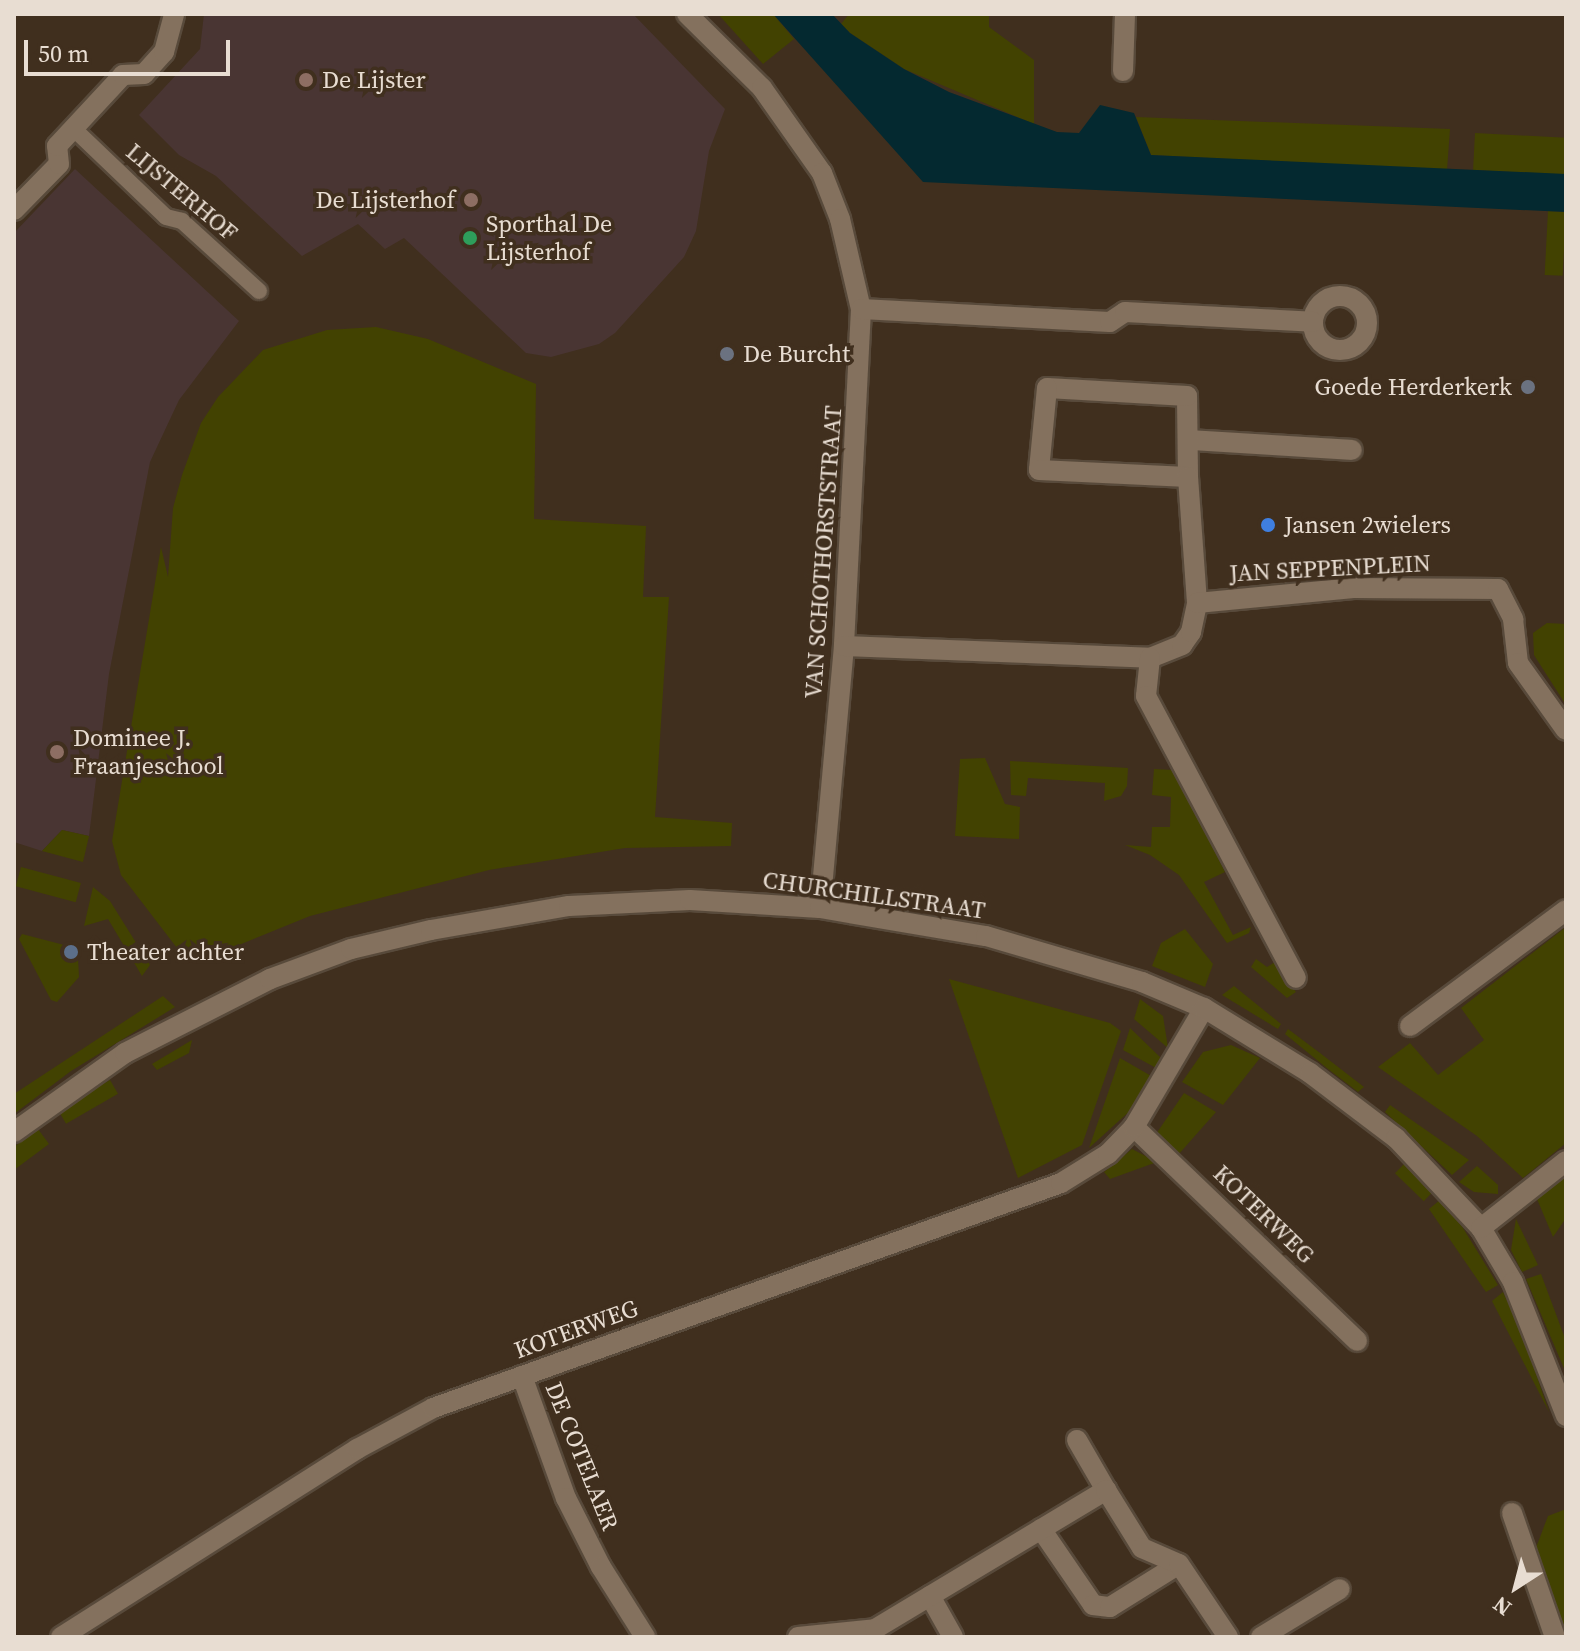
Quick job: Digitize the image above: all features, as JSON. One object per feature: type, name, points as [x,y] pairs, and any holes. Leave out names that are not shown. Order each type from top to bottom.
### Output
[{"type":"street","points":[[14,210],[59,164],[57,146],[123,75],[144,74],[164,52],[174,14]]},
{"type":"street","name":"VAN SCHOTHORSTSTRAAT","points":[[687,14],[762,88],[822,173],[840,219],[861,309],[844,646],[820,908]]},
{"type":"street","points":[[1123,71],[1125,14]]},
{"type":"street","points":[[861,309],[1110,322],[1125,312],[1313,322]]},
{"type":"street","name":"JAN SEPPENPLEIN","points":[[844,646],[1150,658],[1182,645],[1191,632],[1197,603],[1188,477],[1190,440],[1187,396],[1047,388],[1039,470],[1188,477]]},
{"type":"street","points":[[1190,440],[1352,450]]},
{"type":"street","name":"JAN SEPPENPLEIN","points":[[1197,603],[1353,588],[1498,589],[1513,619],[1518,663],[1566,730]]},
{"type":"street","points":[[1150,658],[1146,696],[1296,978]]},
{"type":"street","name":"CHURCHILLSTRAAT","points":[[14,1132],[125,1053],[270,979],[351,949],[569,906],[690,900],[820,908],[986,936],[1142,982],[1204,1008],[1310,1073],[1396,1138],[1481,1228],[1513,1282],[1566,1416]]},
{"type":"street","points":[[1410,1026],[1566,910]]},
{"type":"street","name":"KOTERWEG","points":[[61,1637],[357,1449],[433,1408],[1061,1183],[1108,1154],[1134,1127],[1204,1008]]},
{"type":"street","name":"KOTERWEG","points":[[1134,1127],[1357,1341]]},
{"type":"street","points":[[1481,1228],[1566,1161]]},
{"type":"street","name":"DE COTELAER","points":[[522,1376],[566,1498],[645,1637]]},
{"type":"street","points":[[1077,1440],[1142,1548],[1179,1564],[1228,1637]]},
{"type":"street","points":[[798,1637],[875,1629],[1106,1490]]},
{"type":"street","points":[[1512,1513],[1555,1637]]},
{"type":"street","points":[[1041,1529],[1093,1605],[1110,1607],[1179,1564]]},
{"type":"street","points":[[1261,1637],[1340,1589]]},
{"type":"street","points":[[930,1596],[953,1637]]},
{"type":"lane","name":"LIJSTERHOF","points":[[74,129],[166,217],[182,221],[259,291]]},
{"type":"shaded area","name":"De Lijsterhof","points":[[204,14],[633,14],[725,109],[709,151],[696,231],[684,257],[615,333],[599,344],[551,357],[526,353],[404,238],[385,249],[358,224],[302,256],[216,176],[179,155],[139,115],[200,49]]},
{"type":"shaded area","points":[[718,14],[773,14],[794,39],[763,64]]},
{"type":"shaded area","points":[[849,14],[989,14],[989,27],[1034,60],[1034,124],[904,69],[841,24]]},
{"type":"shaded area","points":[[1136,117],[1450,129],[1447,170],[1151,155]]},
{"type":"shaded area","points":[[1475,133],[1566,138],[1564,175],[1473,170]]},
{"type":"shaded area","points":[[75,169],[239,321],[179,400],[150,462],[109,674],[89,836],[62,830],[42,851],[14,842],[14,233]]},
{"type":"shaded area","points":[[1548,211],[1566,212],[1563,276],[1545,275]]},
{"type":"shaded area","points":[[376,327],[428,339],[536,384],[534,519],[646,526],[643,597],[669,597],[655,817],[732,823],[731,846],[625,848],[489,870],[310,916],[197,962],[187,961],[121,875],[112,841],[161,547],[168,577],[173,508],[182,475],[201,423],[218,397],[263,350],[327,330]]},
{"type":"shaded area","points":[[1547,623],[1566,624],[1566,705],[1534,655],[1533,633]]},
{"type":"shaded area","points":[[985,758],[1005,804],[1020,807],[1019,839],[955,836],[960,759]]},
{"type":"shaded area","points":[[1010,761],[1128,768],[1127,786],[1121,796],[1104,801],[1105,783],[1028,778],[1026,796],[1011,795]]},
{"type":"shaded area","points":[[1154,769],[1173,770],[1225,872],[1204,882],[1233,935],[1251,927],[1249,933],[1227,943],[1179,875],[1150,855],[1125,845],[1151,847],[1152,827],[1170,827],[1171,797],[1152,795]]},
{"type":"shaded area","points":[[62,830],[89,836],[83,862],[42,851]]},
{"type":"shaded area","points":[[21,867],[81,883],[76,902],[16,886]]},
{"type":"shaded area","points":[[93,887],[110,901],[150,965],[142,976],[108,919],[84,926]]},
{"type":"shaded area","points":[[1566,927],[1566,1143],[1523,1178],[1477,1136],[1378,1067],[1410,1043],[1438,1075],[1484,1040],[1461,1008]]},
{"type":"shaded area","points":[[1185,929],[1213,964],[1205,987],[1152,966],[1161,943]]},
{"type":"shaded area","points":[[22,934],[68,946],[78,958],[79,977],[57,1002],[51,1000],[19,939]]},
{"type":"shaded area","points":[[1256,959],[1267,967],[1275,962],[1296,992],[1287,998],[1251,967]]},
{"type":"shaded area","points":[[949,979],[1110,1023],[1121,1031],[1082,1145],[1018,1178]]},
{"type":"shaded area","points":[[1234,986],[1281,1024],[1278,1029],[1222,995]]},
{"type":"shaded area","points":[[163,996],[175,1007],[71,1071],[14,1114],[14,1094]]},
{"type":"shaded area","points":[[1140,999],[1163,1016],[1168,1048],[1134,1019]]},
{"type":"shaded area","points":[[1130,1028],[1160,1057],[1158,1069],[1123,1050]]},
{"type":"shaded area","points":[[1288,1029],[1364,1087],[1358,1092],[1285,1034]]},
{"type":"shaded area","points":[[192,1040],[189,1053],[157,1070],[152,1064]]},
{"type":"shaded area","points":[[1231,1045],[1260,1058],[1223,1105],[1182,1082],[1203,1052]]},
{"type":"shaded area","points":[[1120,1058],[1153,1077],[1132,1109],[1089,1148]]},
{"type":"shaded area","points":[[110,1080],[118,1094],[66,1124],[58,1110]]},
{"type":"shaded area","points":[[1184,1093],[1216,1112],[1178,1155],[1156,1134]]},
{"type":"shaded area","points":[[1390,1105],[1469,1160],[1452,1175],[1385,1112]]},
{"type":"shaded area","points":[[38,1129],[49,1144],[14,1170],[14,1147]]},
{"type":"shaded area","points":[[1132,1149],[1157,1162],[1110,1179],[1104,1172]]},
{"type":"shaded area","points":[[1404,1164],[1433,1192],[1424,1201],[1395,1173]]},
{"type":"shaded area","points":[[1477,1166],[1498,1185],[1498,1194],[1474,1192],[1459,1182]]},
{"type":"shaded area","points":[[1566,1174],[1566,1218],[1553,1237],[1537,1199]]},
{"type":"shaded area","points":[[1440,1200],[1463,1228],[1498,1285],[1486,1292],[1429,1209]]},
{"type":"shaded area","points":[[1516,1219],[1538,1265],[1522,1272],[1511,1250]]},
{"type":"shaded area","points":[[1541,1274],[1566,1341],[1566,1373],[1526,1279]]},
{"type":"shaded area","points":[[1503,1292],[1521,1330],[1549,1412],[1492,1301]]},
{"type":"shaded area","points":[[1566,1509],[1566,1636],[1534,1553],[1548,1516]]},
{"type":"water","points":[[773,14],[832,14],[850,33],[904,69],[949,92],[1057,132],[1079,133],[1100,105],[1134,113],[1151,155],[1566,174],[1566,212],[923,182]]},
{"type":"place","name":"De Lijster","points":[[306,80]]},
{"type":"place","name":"De Lijsterhof","points":[[471,200]]},
{"type":"place","name":"Sporthal De Lijsterhof","points":[[470,238]]},
{"type":"place","name":"De Burcht","points":[[727,354]]},
{"type":"place","name":"Goede Herderkerk","points":[[1528,387]]},
{"type":"place","name":"Jansen 2wielers","points":[[1268,525]]},
{"type":"place","name":"Dominee J. Fraanjeschool","points":[[57,752]]},
{"type":"place","name":"Theater achter","points":[[71,952]]}]
